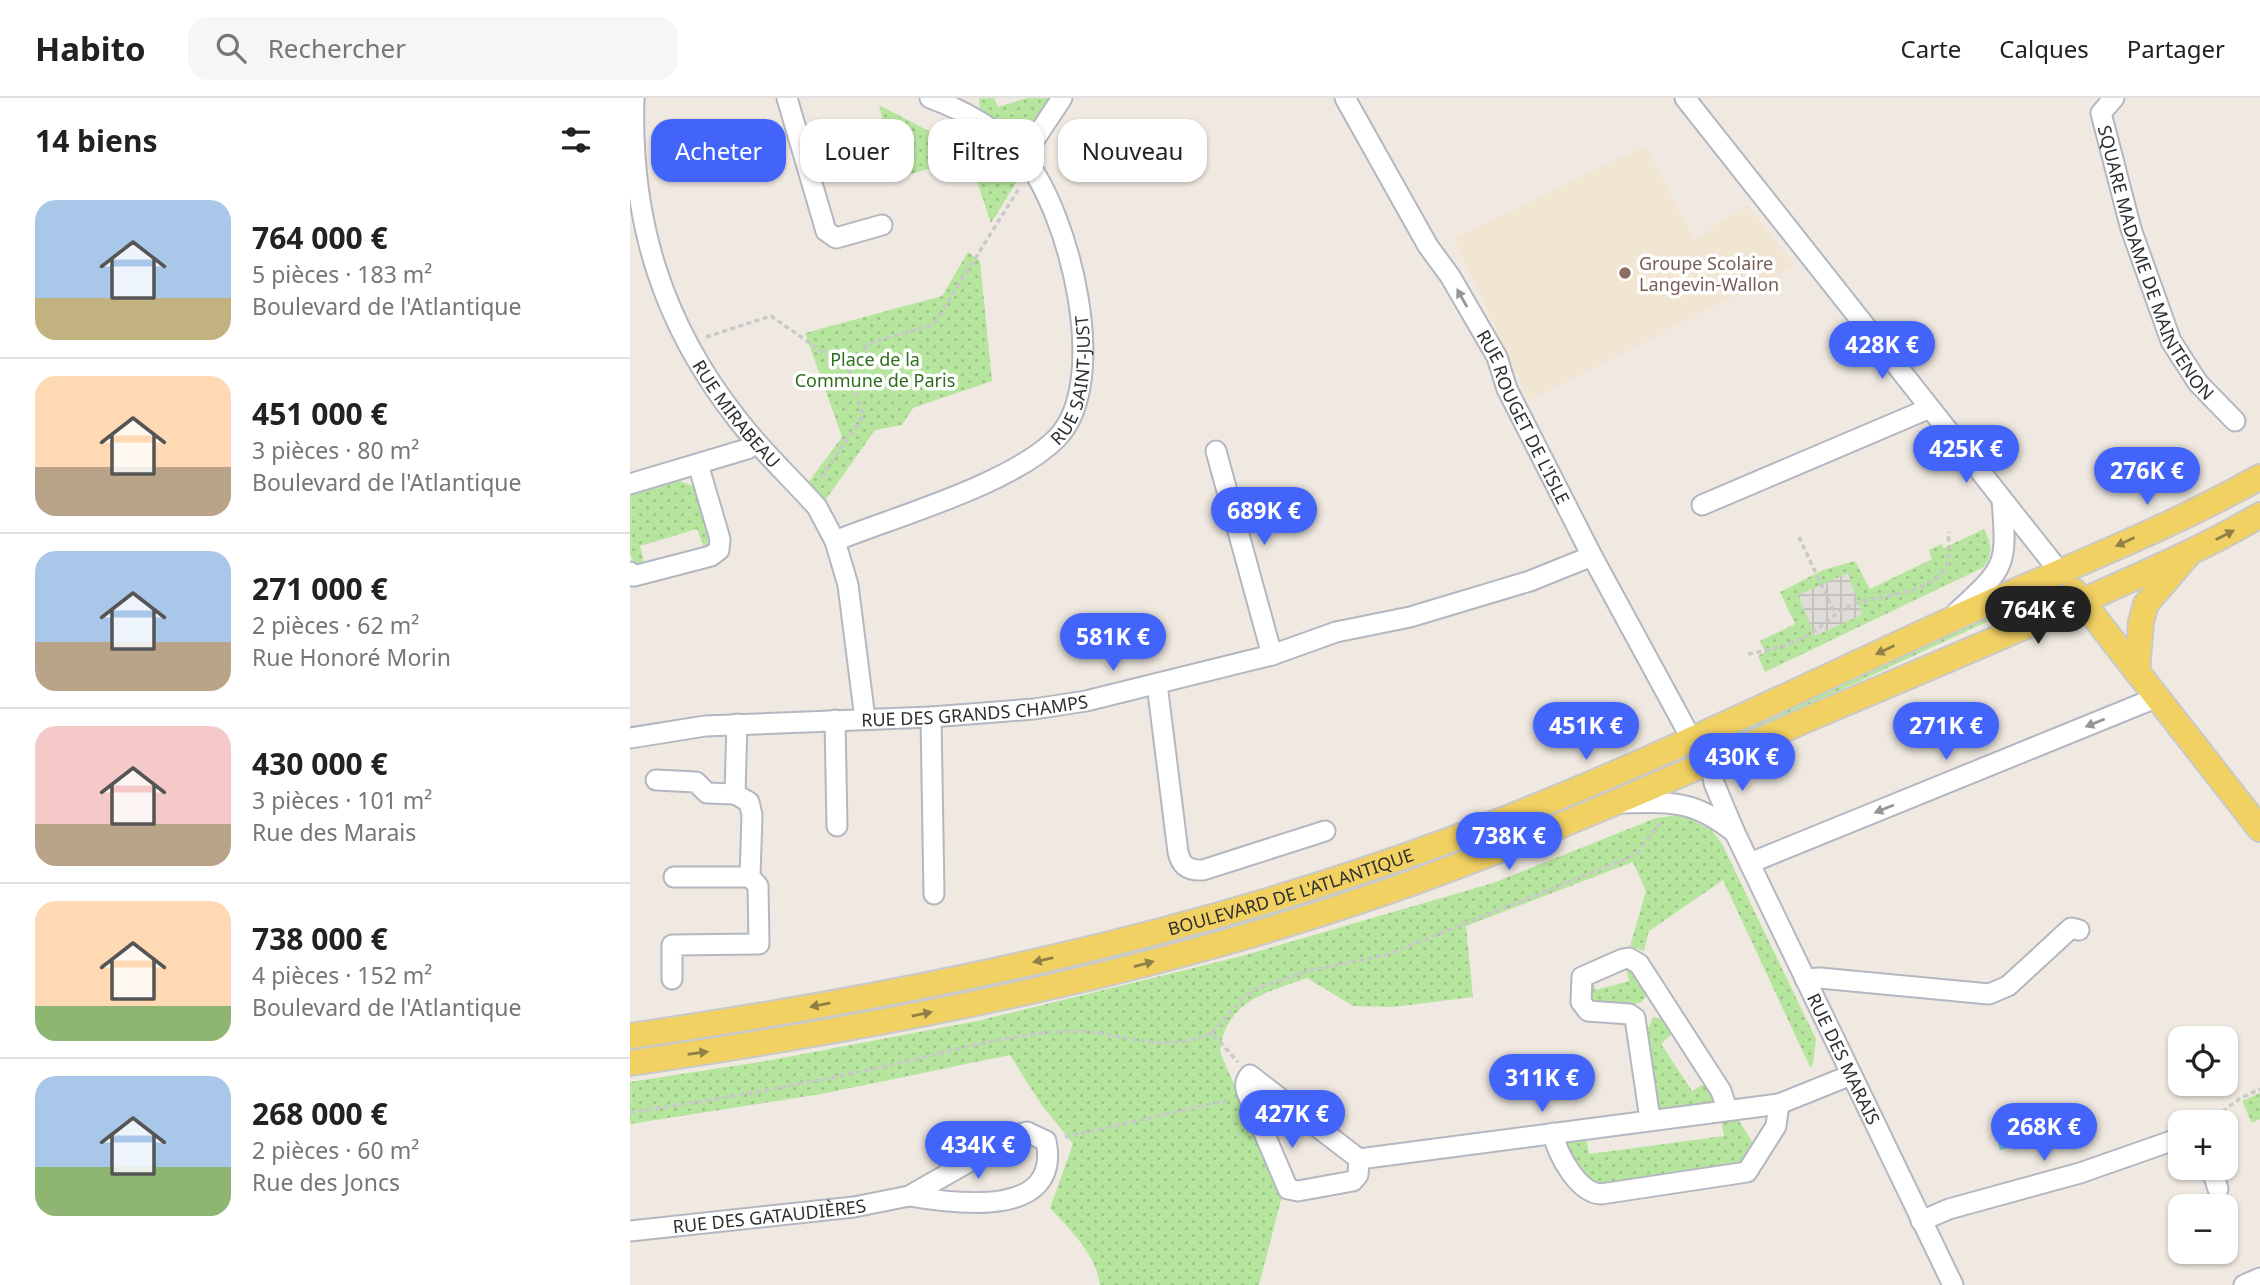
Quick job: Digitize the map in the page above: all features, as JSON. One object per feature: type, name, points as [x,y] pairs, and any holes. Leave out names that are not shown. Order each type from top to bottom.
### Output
[{"type":"main road","name":"BOULEVARD DE L'ATLANTIQUE","points":[[630,1036],[915,987],[1035,962],[1198,921],[1441,844],[1550,802],[1692,740],[2260,477]]},
{"type":"main road","name":"BOULEVARD DE L'ATLANTIQUE","points":[[630,1063],[737,1048],[929,1013],[1177,955],[1380,894],[1619,803],[2189,553],[2260,515]]},
{"type":"main road","points":[[2137,672],[2141,622],[2146,604],[2189,553]]},
{"type":"main road","points":[[2059,571],[2260,829]]},
{"type":"street","name":"RUE MIRABEAU","points":[[634,98],[631,145],[638,214],[657,283],[684,344],[708,380],[756,443],[808,498],[835,541],[848,585],[865,719]]},
{"type":"street","points":[[787,98],[826,231],[836,238],[882,225]]},
{"type":"street","name":"RUE SAINT-JUST","points":[[930,98],[957,102],[977,119]]},
{"type":"street","points":[[1044,131],[1062,98]]},
{"type":"street","name":"RUE ROUGET DE L'ISLE","points":[[1345,98],[1428,246],[1450,276],[1497,358],[1507,389],[1592,556],[1692,740]]},
{"type":"street","points":[[1685,98],[2059,571]]},
{"type":"street","name":"SQUARE MADAME DE MAINTENON","points":[[2114,98],[2101,113],[2131,229],[2154,295],[2183,362],[2235,421]]},
{"type":"street","name":"RUE SAINT-JUST","points":[[835,541],[986,481],[1056,440],[1069,423],[1079,400],[1082,379],[1078,299],[1066,243],[1036,182]]},
{"type":"street","points":[[1702,505],[1930,408]]},
{"type":"street","points":[[630,484],[756,443]]},
{"type":"street","points":[[1216,451],[1272,654]]},
{"type":"street","points":[[630,572],[634,576],[646,575],[711,556],[719,550],[720,539],[698,464]]},
{"type":"street","points":[[1947,621],[1990,581],[2001,566],[2006,547],[2003,499]]},
{"type":"street","name":"RUE DES GRANDS CHAMPS","points":[[630,738],[705,726],[932,717],[1046,707],[1157,684],[1272,654],[1336,632],[1410,617],[1530,580],[1592,556]]},
{"type":"street","points":[[1157,684],[1178,852],[1183,865],[1189,869],[1203,870],[1325,831]]},
{"type":"street","points":[[1750,863],[2158,697]]},
{"type":"street","points":[[932,717],[934,894]]},
{"type":"street","points":[[835,720],[837,826]]},
{"type":"street","points":[[735,794],[737,724]]},
{"type":"street","name":"RUE DES MARAIS","points":[[1711,761],[1714,783],[1735,833],[1953,1285]]},
{"type":"street","points":[[656,780],[696,782],[707,793],[735,794],[751,807],[750,877],[758,886],[759,944],[672,945],[672,979]]},
{"type":"street","name":"RUE DES MARAIS","points":[[1619,803],[1686,804],[1716,817],[1735,833]]},
{"type":"street","points":[[674,877],[750,877]]},
{"type":"street","points":[[1805,979],[1989,994],[2008,986],[2071,928],[2079,930]]},
{"type":"street","points":[[1650,1119],[1635,1018],[1629,1014],[1588,1012],[1581,1002],[1582,976],[1629,958],[1639,964],[1721,1091],[1727,1109]]},
{"type":"street","points":[[1635,1018],[1661,1000]]},
{"type":"street","points":[[1359,1159],[1357,1175],[1353,1181],[1298,1191],[1288,1189],[1245,1086],[1250,1075],[1343,1150],[1359,1159],[1779,1104],[1851,1075]]},
{"type":"street","points":[[1553,1133],[1558,1154],[1590,1192],[1601,1194],[1746,1172],[1776,1126],[1779,1104]]},
{"type":"street","name":"RUE DES GATAUDIÈRES","points":[[630,1230],[842,1209],[909,1196],[1016,1135],[1027,1132],[1046,1141],[1050,1158],[1047,1174],[1039,1186],[1014,1198],[955,1204],[909,1196]]},
{"type":"street","points":[[1921,1221],[1949,1209],[2080,1173],[2168,1142]]},
{"type":"street","points":[[2215,1180],[2218,1189]]},
{"type":"street","points":[[2244,1285],[2260,1279]]},
{"type":"path","points":[[850,371],[868,344],[934,324],[1016,182]]},
{"type":"path","points":[[684,344],[771,316],[850,371],[863,416],[808,498]]},
{"type":"path","points":[[1748,654],[1788,646],[1813,632],[1835,614],[1859,603],[1898,594],[1939,576],[1948,562],[1949,532]]},
{"type":"path","points":[[1799,537],[1835,614]]},
{"type":"path","points":[[630,1111],[802,1084],[1021,1036],[1096,1032],[1141,1043],[1186,1043],[1212,1033],[1242,998],[1257,988],[1312,970],[1386,954],[1626,859],[1637,853],[1660,823],[1686,804]]},
{"type":"path","points":[[1212,1033],[1250,1075]]},
{"type":"path","points":[[2225,1110],[2239,1099],[2260,1089]]},
{"type":"path","points":[[1046,1141],[1248,1095]]},
{"type":"shaded area","name":"Groupe Scolaire Langevin-Wallon","points":[[1645,146],[1695,239],[1747,205],[1795,266],[1529,400],[1453,238]]},
{"type":"shaded area","points":[[1848,573],[1862,615],[1815,636],[1798,595]]},
{"type":"green space","points":[[979,98],[994,98],[998,107],[1027,98],[1054,98],[1040,119],[991,119],[980,110]]},
{"type":"green space","points":[[879,105],[906,119],[882,119]]},
{"type":"green space","points":[[914,123],[928,131],[928,169],[914,173]]},
{"type":"green space","points":[[977,182],[1017,182],[991,223]]},
{"type":"green space","name":"Place de la Commune de Paris","points":[[968,252],[980,261],[992,381],[913,408],[902,425],[875,430],[824,502],[808,483],[842,437],[805,333],[942,296]]},
{"type":"green space","points":[[680,481],[695,487],[712,545],[705,550],[697,529],[640,546],[645,567],[636,567],[630,554],[630,496]]},
{"type":"green space","points":[[1984,529],[1990,548],[1984,567],[1765,672],[1758,656],[1765,652],[1760,641],[1795,624],[1780,592],[1823,570],[1855,561],[1870,589],[1932,559],[1929,550],[1942,544],[1944,548]]},
{"type":"green space","points":[[2030,595],[2032,601],[1605,796],[1518,832],[1342,896],[1167,947],[989,988],[810,1023],[630,1053],[630,1048],[841,1013],[1441,856],[1665,764]]},
{"type":"green space","points":[[1682,815],[1712,830],[1722,844],[1816,1039],[1813,1064],[1810,1067],[1723,880],[1649,931],[1644,951],[1630,946],[1646,891],[1633,862],[1466,926],[1473,997],[1393,1007],[1353,1006],[1307,978],[1277,988],[1250,1001],[1239,1010],[1230,1021],[1220,1052],[1282,1196],[1259,1285],[1100,1285],[1088,1253],[1050,1208],[1073,1144],[1041,1104],[1010,1055],[821,1094],[630,1124],[630,1082],[766,1061],[977,1021],[1238,957],[1493,883],[1656,818]]},
{"type":"green space","points":[[1630,964],[1649,994],[1640,1003],[1594,1008],[1589,1005],[1587,983],[1592,979],[1596,990],[1629,981],[1625,965]]},
{"type":"green space","points":[[1653,1017],[1662,1019],[1672,1034],[1661,1044],[1692,1091],[1704,1084],[1713,1098],[1713,1104],[1664,1111],[1657,1106],[1648,1029]]},
{"type":"green space","points":[[2260,1093],[2260,1119],[2252,1123],[2242,1101]]},
{"type":"green space","points":[[1721,1121],[1739,1121],[1756,1148],[1748,1164],[1605,1187],[1580,1170],[1570,1157],[1566,1143],[1586,1137],[1589,1154],[1724,1136]]},
{"type":"water","points":[[1997,1114],[2006,1115],[2015,1146],[2000,1150],[1992,1119]]},
{"type":"place","name":"Groupe Scolaire Langevin-Wallon","points":[[1625,273]]}]
